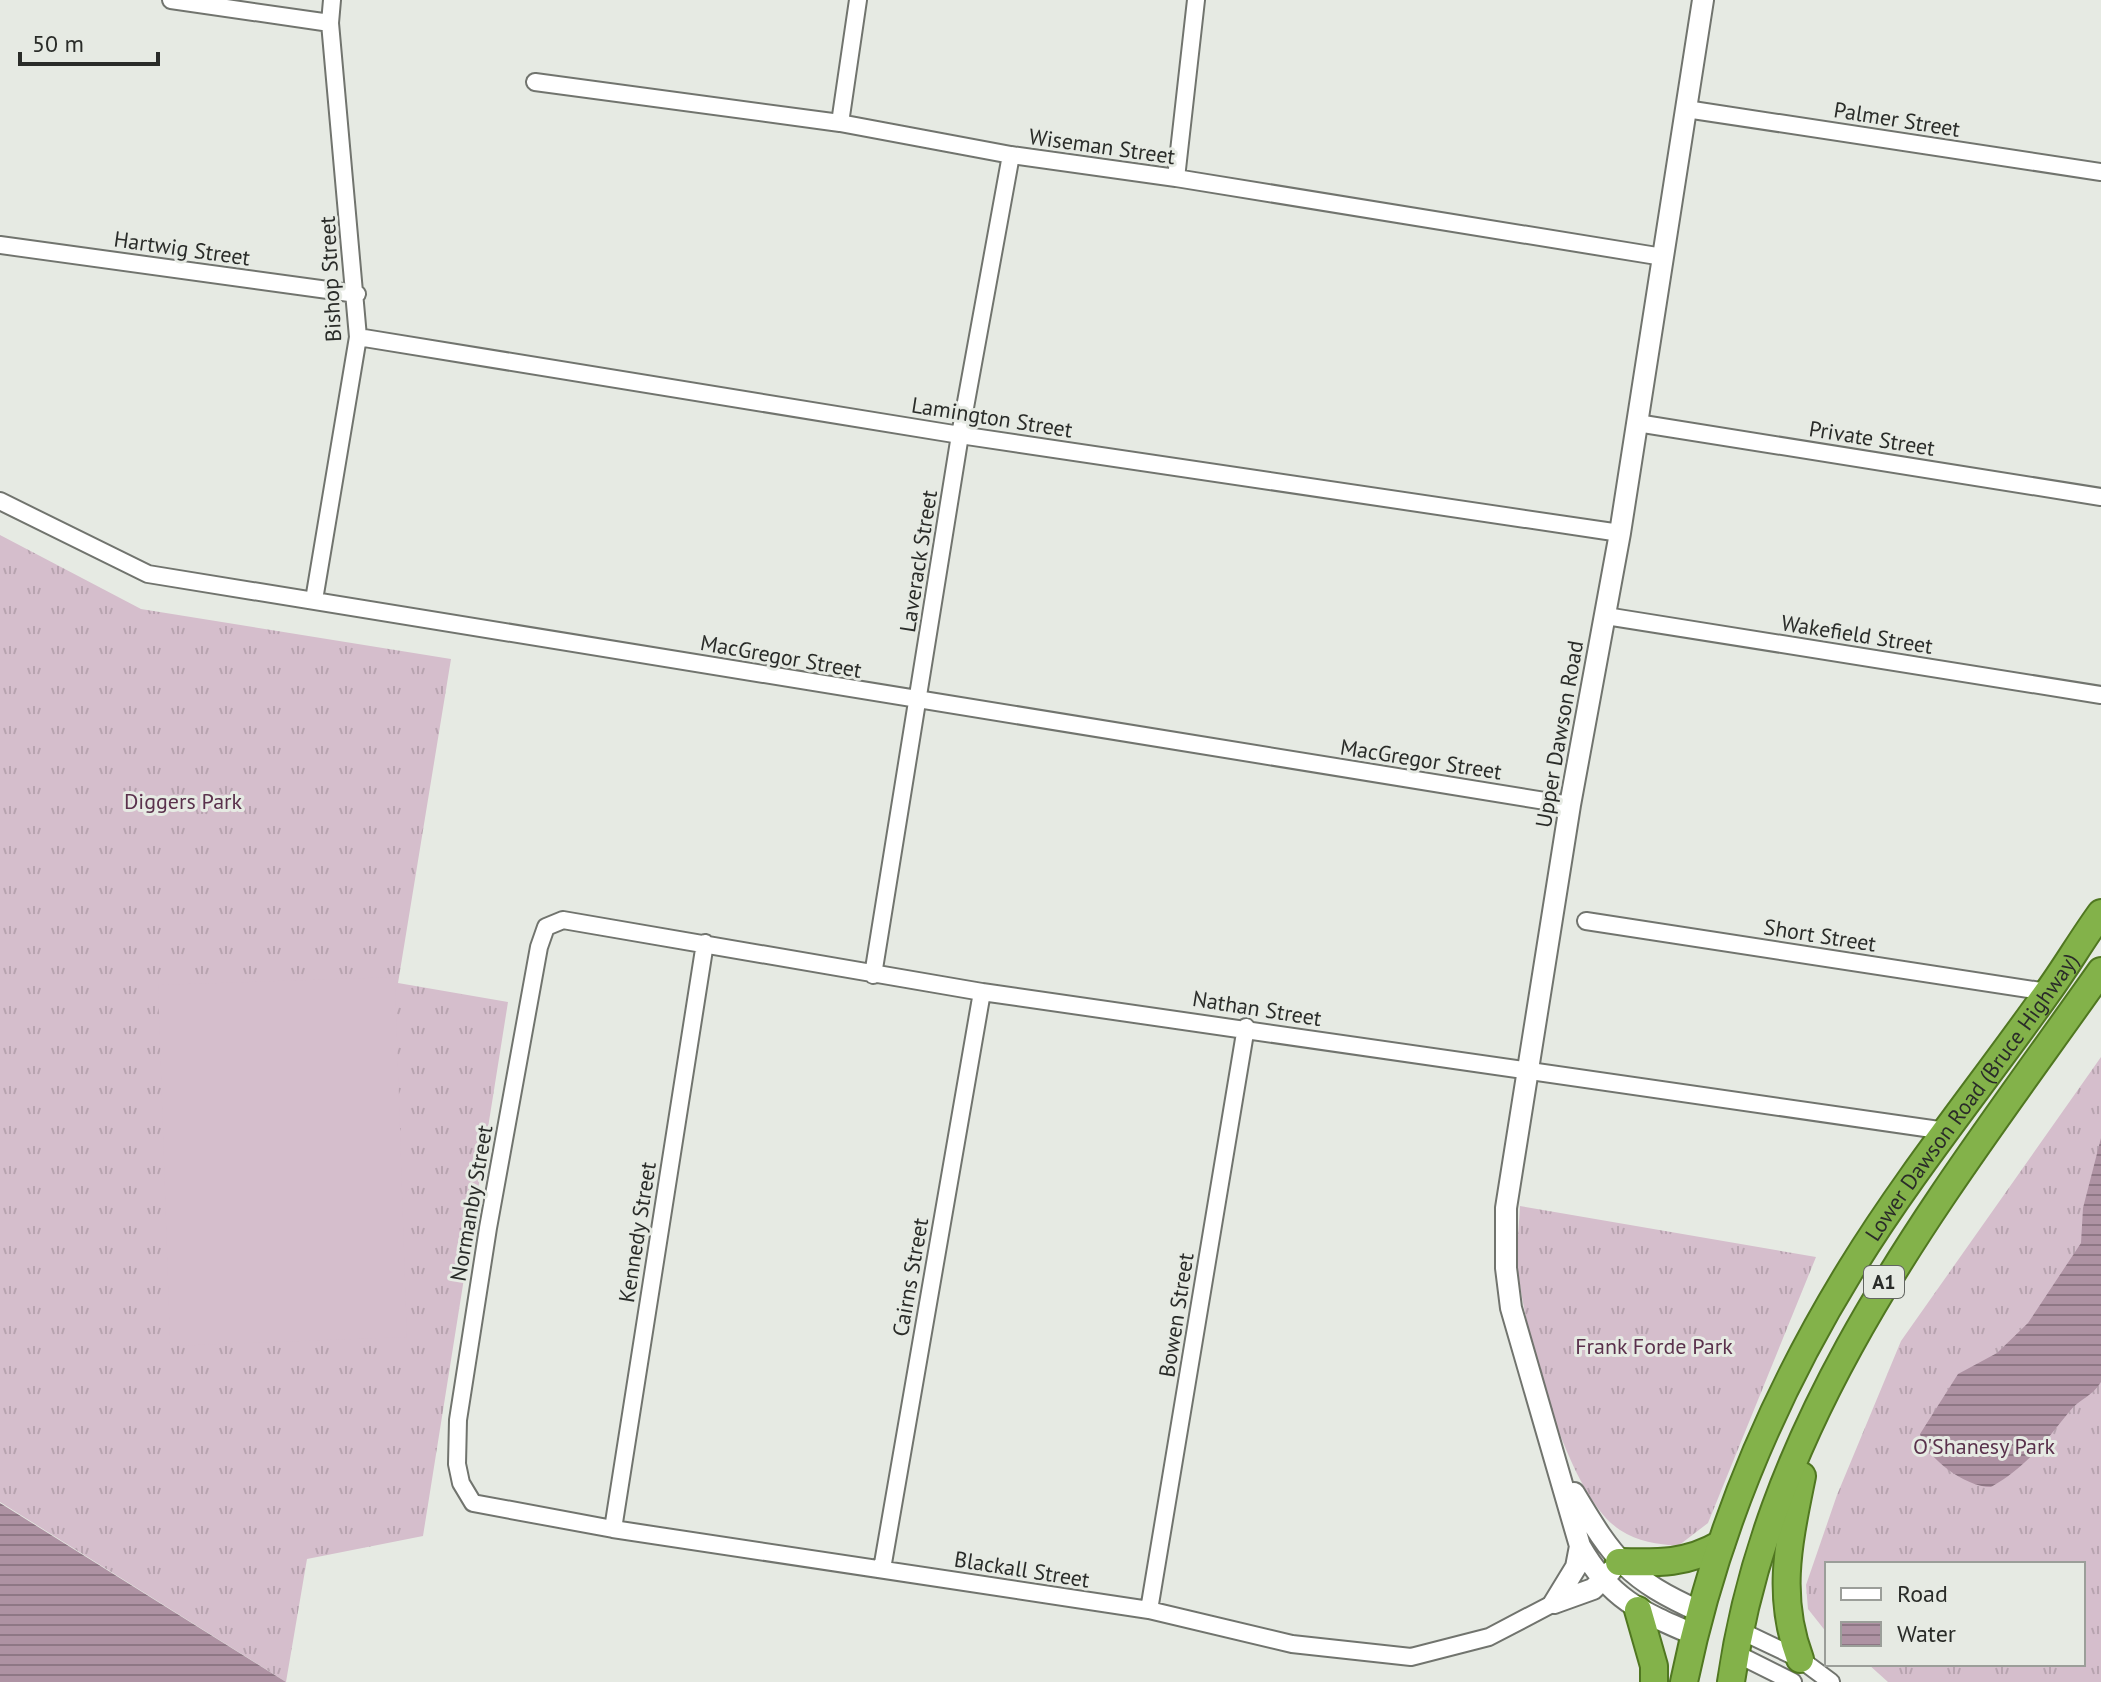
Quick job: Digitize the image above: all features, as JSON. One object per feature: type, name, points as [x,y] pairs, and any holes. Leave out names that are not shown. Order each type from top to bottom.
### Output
[{"type":"highway","name":"Lower Dawson Road (Bruce Highway)","points":[[1698,1624],[1721,1544],[1772,1415],[1851,1269],[2101,913]]},
{"type":"highway","name":"Lower Dawson Road (Bruce Highway)","points":[[1738,1642],[1760,1548],[1815,1410],[1869,1306],[2101,971]]},
{"type":"highway","points":[[1796,1670],[1788,1626],[1786,1559],[1815,1410]]},
{"type":"highway","points":[[1610,1571],[1676,1563],[1699,1557],[1721,1544]]},
{"type":"highway","points":[[1638,1610],[1654,1666],[1654,1682]]},
{"type":"highway","points":[[1698,1624],[1738,1642]]},
{"type":"highway","name":"A1","points":[[1684,1682],[1698,1624]]},
{"type":"highway","name":"A1","points":[[1731,1682],[1738,1642]]},
{"type":"street","points":[[171,0],[330,23]]},
{"type":"street","name":"Bishop Street","points":[[314,600],[358,337],[357,294],[330,23],[332,0]]},
{"type":"street","points":[[840,123],[858,0]]},
{"type":"street","points":[[1176,178],[1196,0]]},
{"type":"street","name":"Upper Dawson Road","points":[[1698,1624],[1638,1610],[1610,1571],[1580,1546],[1511,1308],[1506,1268],[1506,1208],[1570,805],[1620,533],[1703,0]]},
{"type":"street","name":"Wiseman Street","points":[[535,82],[840,123],[1011,155],[1176,178],[1663,257]]},
{"type":"street","name":"Palmer Street","points":[[1686,109],[2101,172]]},
{"type":"street","name":"Laverack Street","points":[[873,975],[960,435],[1011,155]]},
{"type":"street","name":"Hartwig Street","points":[[0,245],[357,294]]},
{"type":"street","name":"Lamington Street","points":[[358,337],[960,435],[1620,533]]},
{"type":"street","name":"Private Street","points":[[1637,423],[2101,497]]},
{"type":"street","name":"MacGregor Street","points":[[0,501],[148,574],[918,702],[1570,805]]},
{"type":"street","name":"Wakefield Street","points":[[1606,616],[2101,695]]},
{"type":"street","name":"Nathan Street","points":[[563,920],[705,943],[740,953],[982,992],[1246,1027],[1386,1051],[1946,1131]]},
{"type":"street","name":"Normanby Street","points":[[473,1503],[461,1483],[457,1464],[458,1420],[488,1228],[539,947],[546,927],[563,920]]},
{"type":"street","name":"Short Street","points":[[1586,921],[2047,992]]},
{"type":"street","name":"Kennedy Street","points":[[613,1529],[705,943]]},
{"type":"street","name":"Cairns Street","points":[[882,1569],[982,992]]},
{"type":"street","name":"Bowen Street","points":[[1149,1610],[1246,1027]]},
{"type":"street","name":"Upper Dawson Road","points":[[1561,1473],[1599,1538],[1610,1571],[1658,1593],[1698,1624]]},
{"type":"street","name":"Blackall Street","points":[[473,1503],[613,1529],[1149,1610],[1292,1644],[1411,1657],[1489,1637],[1554,1603]]},
{"type":"street","points":[[1554,1603],[1576,1567],[1580,1546]]},
{"type":"street","points":[[1554,1603],[1593,1589],[1610,1571]]},
{"type":"street","points":[[1738,1642],[1796,1670]]},
{"type":"street","points":[[1738,1642],[1796,1670],[1831,1682]]},
{"type":"green space","name":"Diggers Park","points":[[0,535],[141,609],[451,659],[398,983],[508,1002],[423,1536],[307,1559],[286,1682],[0,1502]]},
{"type":"green space","points":[[395,977],[407,1337],[170,1346],[158,985]]},
{"type":"green space","name":"O'Shanesy Park","points":[[2101,1057],[2101,1682],[1888,1682],[1870,1666],[2085,1666],[2085,1562],[1825,1562],[1825,1630],[1808,1609],[1806,1585],[1837,1495],[1901,1341]]},
{"type":"green space","name":"Frank Forde Park","points":[[1520,1206],[1816,1257],[1708,1523],[1678,1546],[1641,1540],[1620,1530],[1601,1512],[1567,1452],[1541,1376],[1524,1306],[1517,1261]]},
{"type":"water","points":[[2101,1138],[2101,1382],[2024,1463],[1991,1487],[1981,1486],[1948,1470],[1930,1452],[1920,1434],[1958,1374],[1997,1353],[2028,1323],[2081,1243],[2083,1208]]},
{"type":"water","points":[[0,1503],[286,1682],[0,1682]]}]
